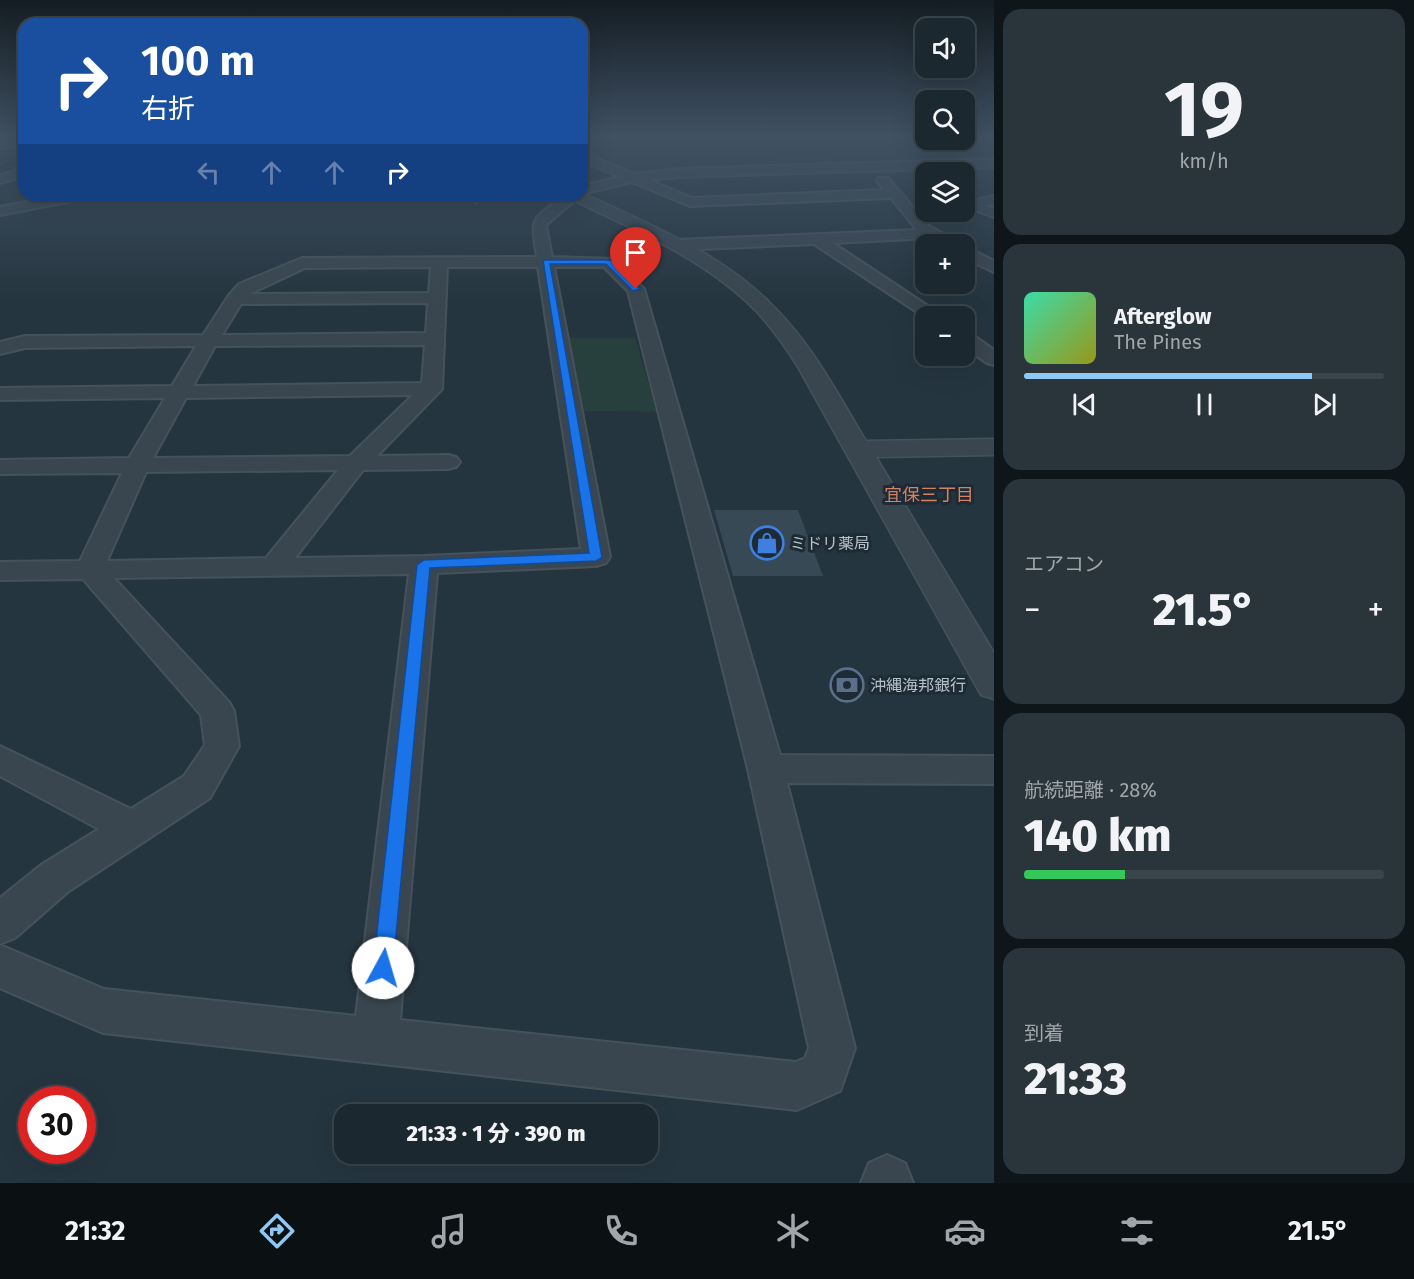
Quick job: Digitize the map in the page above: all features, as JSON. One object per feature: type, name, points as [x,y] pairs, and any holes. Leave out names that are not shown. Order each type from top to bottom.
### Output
[{"type":"street","points":[[667,192],[690,202],[896,194],[931,234]]},
{"type":"street","points":[[994,200],[971,205],[994,213]]},
{"type":"street","points":[[0,211],[52,201]]},
{"type":"street","points":[[0,571],[424,565],[596,557],[539,225],[542,219],[565,201]]},
{"type":"street","points":[[585,201],[677,245],[722,274],[756,300],[782,328],[810,367],[994,686]]},
{"type":"street","points":[[677,245],[915,235]]},
{"type":"street","points":[[817,239],[919,306]]},
{"type":"street","points":[[975,248],[985,248]]},
{"type":"street","points":[[975,257],[994,267]]},
{"type":"street","points":[[275,566],[356,463],[432,389],[439,262]]},
{"type":"street","points":[[0,966],[103,1011],[797,1086],[823,1074],[832,1048],[766,770],[636,289],[608,262],[302,263],[245,288],[235,299],[208,342],[136,465],[90,569]]},
{"type":"street","points":[[235,299],[437,298]]},
{"type":"street","points":[[0,348],[25,342],[435,339]]},
{"type":"street","points":[[975,346],[994,359]]},
{"type":"street","points":[[0,394],[432,389]]},
{"type":"street","points":[[856,449],[994,447]]},
{"type":"street","points":[[0,467],[448,462]]},
{"type":"street","points":[[376,1040],[424,565]]},
{"type":"street","points":[[0,924],[54,878],[197,787],[222,746],[217,711],[90,569]]},
{"type":"street","points":[[0,760],[132,828]]},
{"type":"street","points":[[766,770],[994,770]]},
{"type":"green space","points":[[567,338],[635,338],[657,412],[580,411]]},
{"type":"building","name":"ミドリ薬局","points":[[714,510],[798,510],[823,576],[733,576]]},
{"type":"place","name":"ミドリ薬局","points":[[767,543]]},
{"type":"place","name":"沖縄海邦銀行","points":[[847,685]]},
{"type":"district","name":"宜保三丁目","points":[[929,495]]},
{"type":"route","points":[[383,968],[424,565],[596,557],[546,262],[608,262],[636,289]]}]
